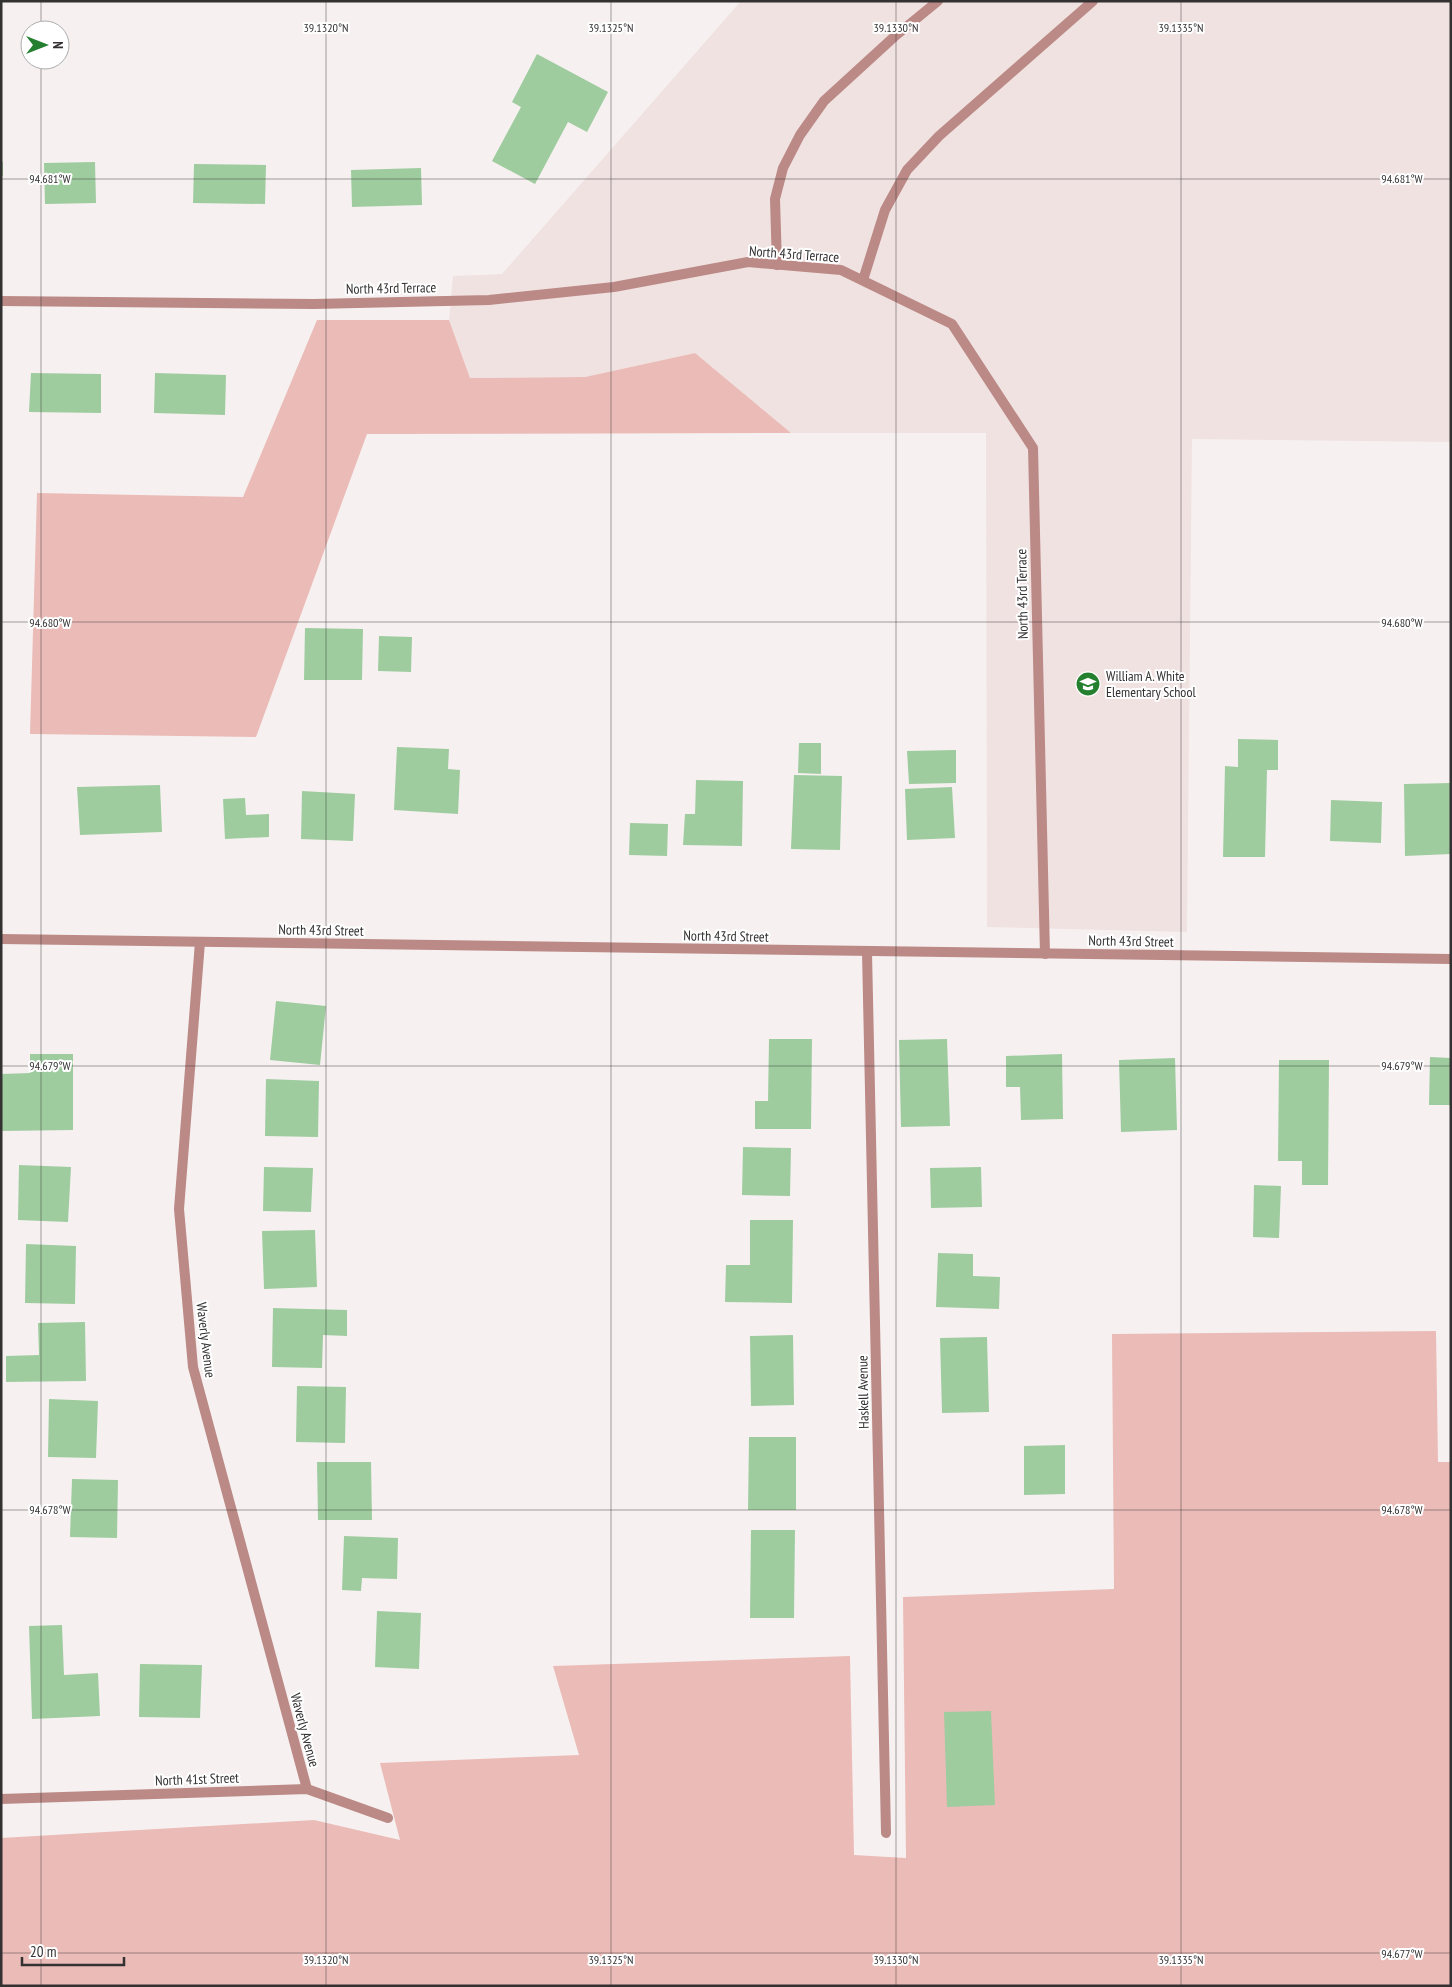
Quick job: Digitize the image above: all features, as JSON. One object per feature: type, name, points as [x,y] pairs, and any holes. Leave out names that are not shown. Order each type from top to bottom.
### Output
[{"type":"street","points":[[778,265],[775,199],[783,168],[800,135],[824,101],[894,37],[938,1]]},
{"type":"street","points":[[863,280],[885,210],[907,170],[939,136],[1093,1]]},
{"type":"street","name":"North 43rd Terrace","points":[[1,301],[314,304],[489,300],[614,287],[748,262],[841,270],[952,324],[1033,448],[1045,954]]},
{"type":"street","name":"North 43rd Street","points":[[1,939],[1451,959]]},
{"type":"street","name":"Waverly Avenue","points":[[200,942],[179,1209],[193,1367],[307,1789]]},
{"type":"street","name":"Haskell Avenue","points":[[867,952],[886,1833]]},
{"type":"street","name":"North 41st Street","points":[[1,1798],[307,1789],[388,1818]]},
{"type":"shaded area","name":"William A. White Elementary School","points":[[741,1],[1451,1],[1451,442],[1192,439],[1187,932],[987,927],[986,433],[791,433],[695,353],[585,377],[470,378],[449,320],[453,276],[502,274]]},
{"type":"shaded area","points":[[317,320],[449,320],[470,378],[585,377],[695,353],[791,433],[367,434],[256,737],[30,734],[37,493],[243,497]]},
{"type":"shaded area","points":[[1436,1331],[1438,1462],[1451,1462],[1451,1986],[1,1986],[1,1838],[314,1820],[400,1840],[380,1763],[579,1755],[553,1666],[850,1656],[854,1855],[906,1858],[903,1597],[1114,1589],[1112,1334]]},
{"type":"building","points":[[537,54],[608,92],[587,132],[568,122],[535,184],[492,161],[521,107],[512,102]]},
{"type":"building","points":[[1,162],[3,162],[3,176],[1,176]]},
{"type":"building","points":[[95,162],[96,203],[45,204],[44,163]]},
{"type":"building","points":[[194,164],[266,165],[265,204],[193,203]]},
{"type":"building","points":[[421,168],[422,205],[352,207],[351,170]]},
{"type":"building","points":[[31,373],[101,374],[101,413],[29,412]]},
{"type":"building","points":[[155,373],[226,375],[225,415],[154,413]]},
{"type":"building","points":[[305,628],[363,629],[362,680],[304,680]]},
{"type":"building","points":[[379,636],[412,637],[411,672],[378,671]]},
{"type":"building","points":[[1238,739],[1278,740],[1278,770],[1267,770],[1265,857],[1223,857],[1225,766],[1238,767]]},
{"type":"building","points":[[799,743],[821,743],[821,774],[798,773]]},
{"type":"building","points":[[397,747],[449,749],[448,769],[460,770],[458,814],[394,810]]},
{"type":"building","points":[[956,750],[956,783],[909,784],[907,751]]},
{"type":"building","points":[[794,775],[842,776],[840,850],[791,849]]},
{"type":"building","points":[[696,780],[743,781],[742,846],[683,845],[685,814],[695,814]]},
{"type":"building","points":[[1451,783],[1451,854],[1405,856],[1404,784]]},
{"type":"building","points":[[160,785],[162,832],[80,835],[77,787]]},
{"type":"building","points":[[952,787],[955,838],[907,840],[905,789]]},
{"type":"building","points":[[302,791],[355,794],[353,841],[301,839]]},
{"type":"building","points":[[245,798],[246,815],[269,814],[269,837],[225,839],[223,799]]},
{"type":"building","points":[[1331,800],[1382,802],[1381,843],[1330,841]]},
{"type":"building","points":[[630,823],[668,824],[667,856],[629,855]]},
{"type":"building","points":[[276,1001],[326,1006],[320,1065],[270,1060]]},
{"type":"building","points":[[769,1039],[812,1039],[811,1129],[755,1129],[755,1101],[768,1101]]},
{"type":"building","points":[[947,1039],[950,1126],[901,1127],[899,1040]]},
{"type":"building","points":[[30,1054],[73,1054],[73,1130],[2,1131],[1,1074],[30,1073]]},
{"type":"building","points":[[1062,1054],[1063,1119],[1021,1120],[1020,1087],[1006,1087],[1006,1056]]},
{"type":"building","points":[[1430,1057],[1451,1058],[1451,1105],[1429,1105]]},
{"type":"building","points":[[1175,1058],[1177,1130],[1121,1132],[1119,1060]]},
{"type":"building","points":[[1279,1060],[1329,1060],[1328,1185],[1302,1185],[1302,1161],[1278,1161]]},
{"type":"building","points":[[266,1079],[319,1081],[318,1137],[265,1136]]},
{"type":"building","points":[[743,1147],[791,1148],[790,1196],[742,1195]]},
{"type":"building","points":[[19,1165],[71,1167],[68,1222],[18,1220]]},
{"type":"building","points":[[264,1167],[313,1168],[311,1212],[263,1211]]},
{"type":"building","points":[[981,1167],[982,1207],[931,1208],[930,1168]]},
{"type":"building","points":[[1254,1185],[1281,1186],[1279,1238],[1253,1237]]},
{"type":"building","points":[[750,1220],[793,1220],[792,1303],[725,1302],[726,1265],[750,1265]]},
{"type":"building","points":[[315,1230],[317,1287],[264,1289],[262,1231]]},
{"type":"building","points":[[26,1244],[76,1246],[75,1304],[25,1303]]},
{"type":"building","points":[[938,1253],[973,1254],[973,1276],[1000,1277],[999,1309],[936,1307]]},
{"type":"building","points":[[273,1308],[347,1310],[347,1336],[323,1335],[322,1368],[272,1367]]},
{"type":"building","points":[[85,1322],[86,1381],[6,1382],[6,1356],[39,1355],[38,1323]]},
{"type":"building","points":[[793,1335],[794,1405],[751,1406],[750,1336]]},
{"type":"building","points":[[987,1337],[989,1412],[942,1413],[940,1338]]},
{"type":"building","points":[[297,1386],[346,1387],[345,1443],[296,1442]]},
{"type":"building","points":[[49,1399],[98,1401],[96,1458],[48,1457]]},
{"type":"building","points":[[749,1437],[796,1437],[796,1510],[748,1510]]},
{"type":"building","points":[[1065,1445],[1065,1494],[1024,1495],[1024,1446]]},
{"type":"building","points":[[317,1462],[371,1462],[372,1520],[318,1520]]},
{"type":"building","points":[[72,1479],[118,1480],[117,1538],[70,1537]]},
{"type":"building","points":[[751,1530],[795,1530],[794,1618],[750,1618]]},
{"type":"building","points":[[344,1536],[398,1538],[397,1579],[362,1578],[361,1591],[342,1590]]},
{"type":"building","points":[[377,1611],[421,1613],[419,1669],[375,1667]]},
{"type":"building","points":[[62,1625],[64,1675],[98,1673],[100,1716],[32,1719],[29,1626]]},
{"type":"building","points":[[140,1664],[202,1665],[200,1718],[139,1717]]},
{"type":"building","points":[[991,1711],[995,1805],[947,1807],[944,1712]]},
{"type":"place","name":"William A. White Elementary School","points":[[1088,684]]}]
